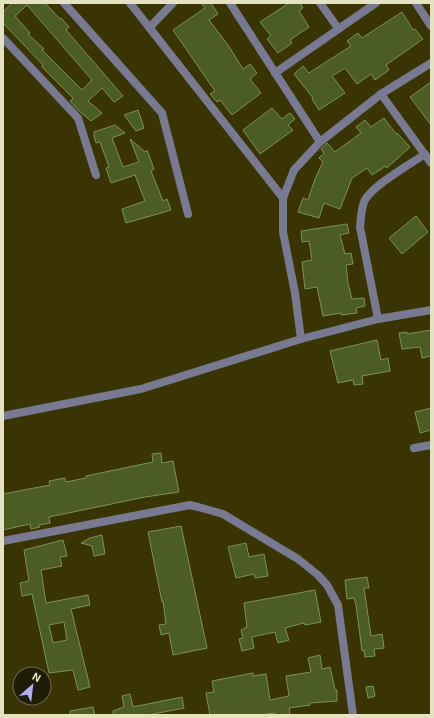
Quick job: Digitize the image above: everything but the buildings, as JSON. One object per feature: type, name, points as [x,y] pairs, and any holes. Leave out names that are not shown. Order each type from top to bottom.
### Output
[{"type":"street","points":[[64,3],[162,113],[188,214]]},
{"type":"street","points":[[130,3],[283,198]]},
{"type":"street","points":[[150,27],[173,3]]},
{"type":"street","points":[[230,3],[320,142]]},
{"type":"street","points":[[320,3],[338,28]]},
{"type":"street","points":[[275,73],[376,3]]},
{"type":"street","points":[[416,3],[431,26]]},
{"type":"street","points":[[3,38],[78,118],[96,175]]},
{"type":"street","points":[[301,339],[296,292],[283,232],[283,198],[294,170],[320,142],[381,94],[431,63]]},
{"type":"street","points":[[381,94],[431,162]]},
{"type":"street","points":[[378,319],[360,227],[361,214],[365,201],[374,189],[425,154]]},
{"type":"street","points":[[3,416],[142,389],[301,339],[378,319],[431,310]]},
{"type":"street","points":[[414,448],[431,445]]},
{"type":"street","points":[[3,541],[190,505],[224,514],[298,559],[318,575],[333,594],[338,605],[353,715]]}]
